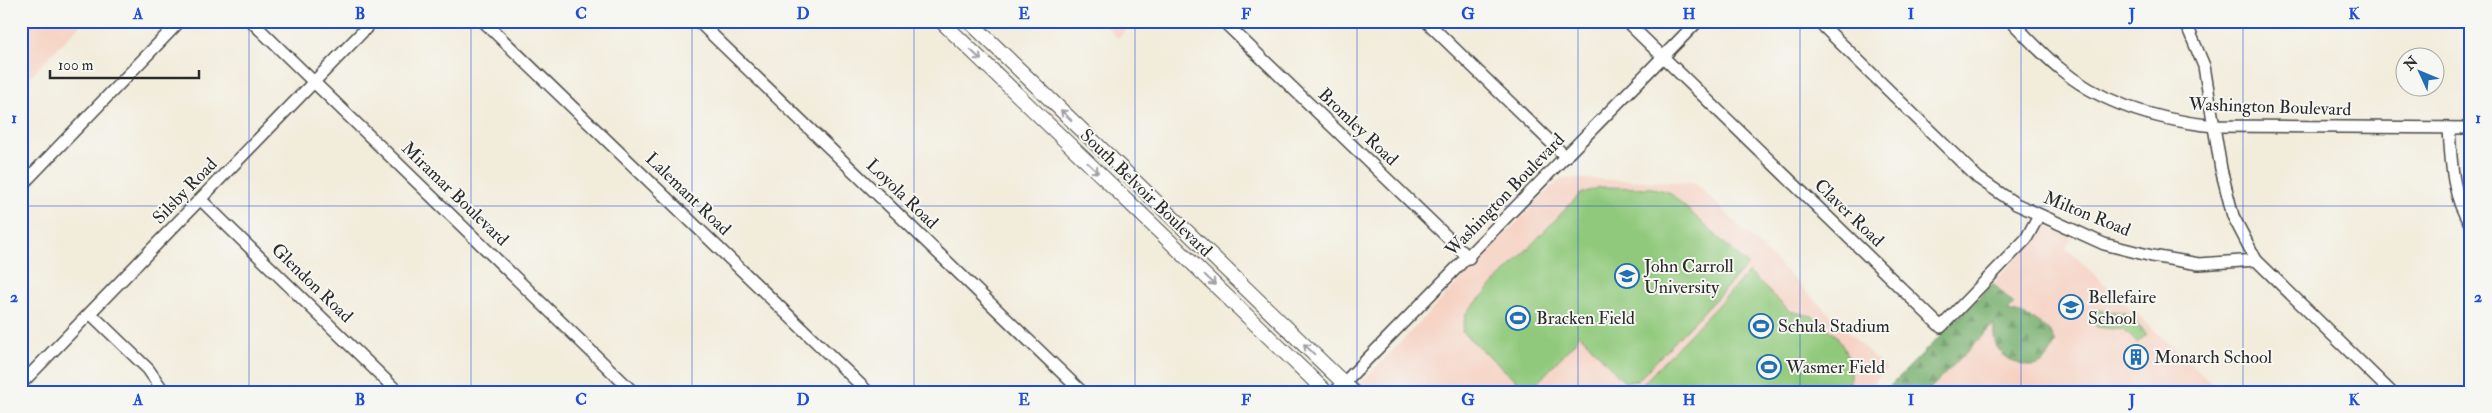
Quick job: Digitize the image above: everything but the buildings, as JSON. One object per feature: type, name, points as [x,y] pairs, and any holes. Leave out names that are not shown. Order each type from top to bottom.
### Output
[{"type":"street","points":[[21,186],[180,21]]},
{"type":"street","name":"Miramar Boulevard","points":[[251,21],[633,392]]},
{"type":"street","name":"Silsby Road","points":[[21,384],[91,314],[373,21]]},
{"type":"street","name":"Lalemant Road","points":[[483,21],[868,392]]},
{"type":"street","name":"Loyola Road","points":[[698,21],[1082,392]]},
{"type":"street","name":"South Belvoir Boulevard","points":[[940,21],[1326,392]]},
{"type":"street","name":"South Belvoir Boulevard","points":[[969,21],[1344,389]]},
{"type":"street","name":"Bromley Road","points":[[1223,21],[1468,258]]},
{"type":"street","points":[[1426,21],[1566,157]]},
{"type":"street","name":"Claver Road","points":[[1626,21],[1941,327],[2026,239],[2039,215]]},
{"type":"street","name":"Washington Boulevard","points":[[1344,389],[1698,21]]},
{"type":"street","name":"Milton Road","points":[[1818,21],[1978,178],[2016,204],[2104,244],[2152,256],[2199,264],[2256,260]]},
{"type":"street","name":"Washington Boulevard","points":[[2011,21],[2058,68],[2135,112],[2174,122],[2214,126],[2471,128]]},
{"type":"street","points":[[2185,21],[2204,66],[2221,169],[2233,216],[2256,260],[2391,392]]},
{"type":"street","points":[[991,70],[1004,56]]},
{"type":"street","points":[[2449,128],[2451,167],[2460,200],[2471,225]]},
{"type":"street","name":"Glendon Road","points":[[201,200],[398,392]]},
{"type":"street","points":[[91,314],[148,369],[164,392]]},
{"type":"shaded area","points":[[21,21],[84,21],[21,86]]},
{"type":"shaded area","points":[[1101,21],[1135,21],[1118,38]]},
{"type":"shaded area","name":"John Carroll University","points":[[1560,178],[1695,183],[1886,369],[1869,388],[1873,392],[1352,392]]},
{"type":"shaded area","name":"Bellefaire School","points":[[2045,225],[2072,238],[2066,248],[2221,392],[1927,392],[2013,304],[1993,283],[2033,241]]},
{"type":"green space","points":[[1600,187],[1652,188],[1669,192],[1748,265],[1637,381],[1624,382],[1579,333],[1575,342],[1529,392],[1462,332],[1466,313],[1580,194]]},
{"type":"green space","name":"Schula Stadium","points":[[1749,272],[1789,311],[1812,316],[1837,336],[1850,360],[1850,385],[1848,392],[1635,392]]},
{"type":"green space","points":[[1993,283],[2014,304],[2008,311],[2030,318],[2048,330],[2056,343],[2045,360],[2034,366],[2027,366],[2006,357],[1997,347],[1994,336],[1994,324],[1927,392],[1884,392]]},
{"type":"green space","points":[[2097,310],[2125,313],[2147,334],[2137,343],[2124,330],[2097,327],[2089,320]]},
{"type":"place","name":"John Carroll University","points":[[1627,276]]},
{"type":"place","name":"Bellefaire School","points":[[2071,307]]},
{"type":"place","name":"Bracken Field","points":[[1518,318]]},
{"type":"place","name":"Schula Stadium","points":[[1761,326]]},
{"type":"place","name":"Monarch School","points":[[2136,357]]},
{"type":"place","name":"Wasmer Field","points":[[1769,367]]}]
